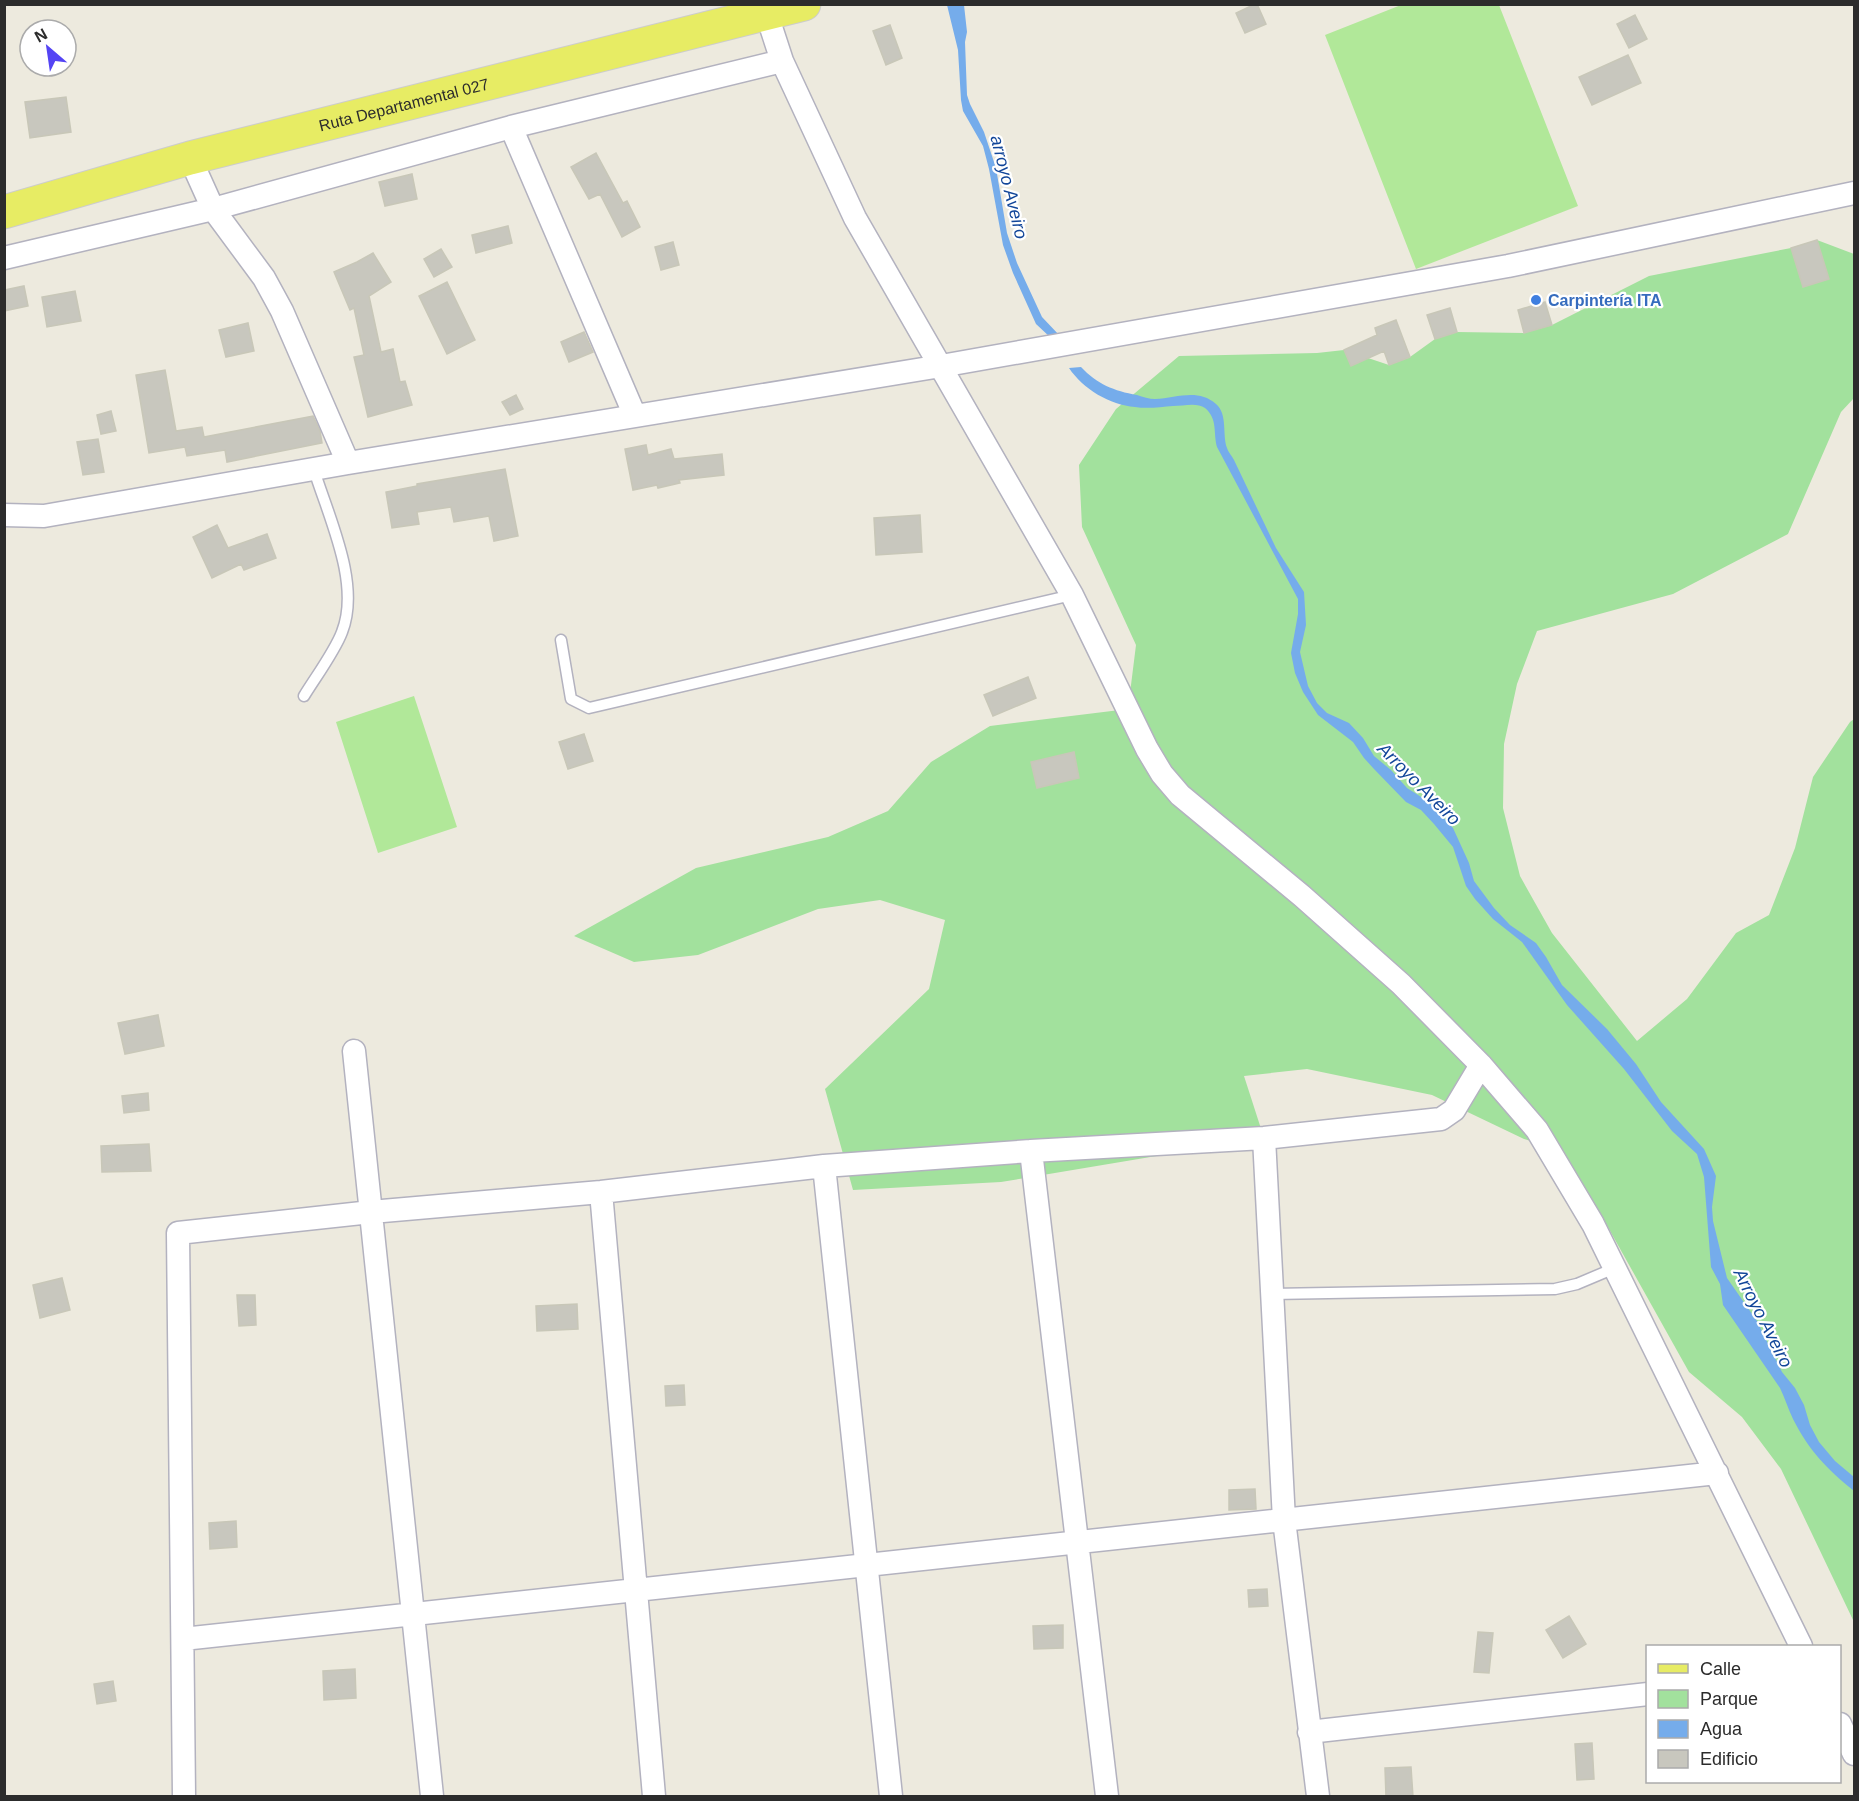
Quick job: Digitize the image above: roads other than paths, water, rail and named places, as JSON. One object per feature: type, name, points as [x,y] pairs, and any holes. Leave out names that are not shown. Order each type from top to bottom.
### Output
[{"type":"main road","name":"Ruta Departamental 027","points":[[4,212],[190,158],[804,4]]},
{"type":"street","points":[[767,15],[782,61],[855,218],[1072,595],[1147,749],[1162,774],[1180,795],[1302,896],[1401,984],[1481,1065],[1537,1130],[1593,1224],[1800,1645]]},
{"type":"street","points":[[4,258],[213,209],[511,127],[782,61]]},
{"type":"street","points":[[511,127],[635,416]]},
{"type":"street","points":[[190,158],[213,209],[264,278],[282,311],[348,463]]},
{"type":"street","points":[[4,515],[44,516],[348,463],[941,366],[1508,266],[1854,193]]},
{"type":"street","points":[[354,1051],[432,1797]]},
{"type":"street","points":[[184,1797],[178,1233],[370,1212],[601,1192],[824,1166],[1031,1151],[1264,1138],[1441,1119],[1454,1110],[1481,1065]]},
{"type":"street","points":[[1264,1138],[1284,1520],[1318,1797]]},
{"type":"street","points":[[1031,1151],[1107,1797]]},
{"type":"street","points":[[824,1166],[891,1797]]},
{"type":"street","points":[[601,1192],[654,1797]]},
{"type":"street","points":[[183,1639],[1717,1473]]},
{"type":"street","points":[[1309,1732],[1646,1694]]},
{"type":"street","points":[[1841,1728],[1854,1754]]},
{"type":"lane","points":[[304,696],[342,633],[349,603],[348,575],[314,470]]},
{"type":"lane","points":[[561,640],[571,699],[590,708],[1072,595]]},
{"type":"lane","points":[[1272,1294],[1555,1289],[1577,1284],[1615,1268]]},
{"type":"water","points":[[947,5],[964,5],[967,32],[965,42],[967,95],[984,132],[996,168],[1007,233],[1017,263],[1042,317],[1060,336],[1051,338],[1036,324],[1003,245],[983,146],[963,111],[958,50]]},
{"type":"water","points":[[1081,367],[1106,386],[1121,391],[1153,399],[1187,395],[1202,396],[1220,408],[1228,450],[1276,548],[1304,592],[1306,625],[1300,652],[1308,686],[1317,703],[1327,713],[1349,723],[1363,738],[1374,756],[1407,788],[1429,802],[1453,828],[1469,863],[1474,881],[1494,908],[1510,925],[1536,943],[1562,985],[1607,1029],[1636,1064],[1661,1102],[1704,1149],[1716,1176],[1712,1207],[1713,1221],[1727,1278],[1757,1321],[1782,1372],[1795,1388],[1819,1442],[1835,1461],[1854,1477],[1854,1491],[1812,1450],[1793,1419],[1780,1388],[1723,1305],[1720,1284],[1711,1267],[1704,1177],[1697,1154],[1672,1131],[1624,1069],[1567,1005],[1522,942],[1493,919],[1475,899],[1466,886],[1453,847],[1434,824],[1421,810],[1406,802],[1364,758],[1353,742],[1318,715],[1303,692],[1295,673],[1291,653],[1298,614],[1298,599],[1217,447],[1213,421],[1209,412],[1202,406],[1194,405],[1144,408],[1116,403],[1089,389],[1069,368]]},
{"type":"place","name":"Carpintería ITA","points":[[1536,300]]},
{"type":"water label","name":"arroyo Aveiro","points":[[1009,187]]},
{"type":"water label","name":"Arroyo Aveiro","points":[[1419,784]]},
{"type":"water label","name":"Arroyo Aveiro","points":[[1763,1318]]}]
